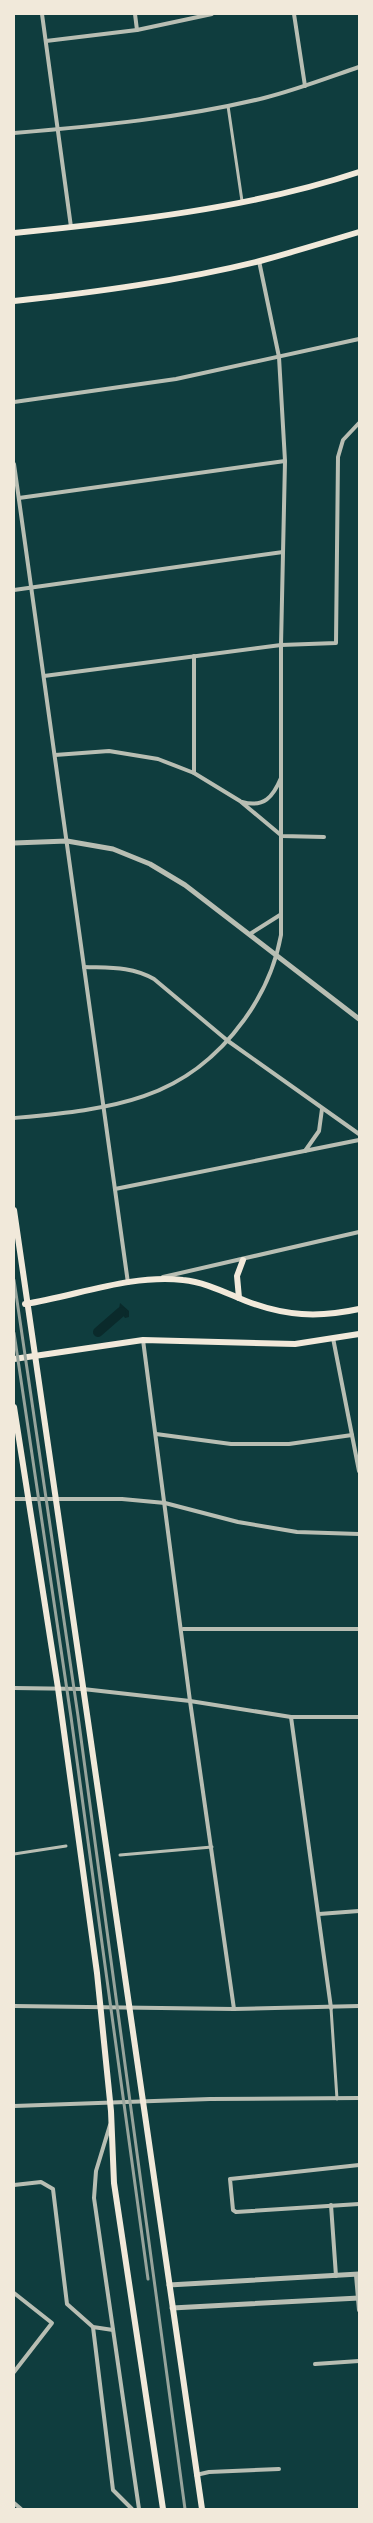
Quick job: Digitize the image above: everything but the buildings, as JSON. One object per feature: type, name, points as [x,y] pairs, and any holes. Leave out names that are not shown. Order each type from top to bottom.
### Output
[{"type":"main road","points":[[14,233],[158,217],[330,182],[359,172]]},
{"type":"main road","points":[[14,301],[127,286],[259,261],[359,232]]},
{"type":"main road","points":[[14,1210],[26,1304],[35,1355],[202,2509]]},
{"type":"main road","points":[[239,1298],[237,1276],[243,1260]]},
{"type":"main road","points":[[26,1304],[128,1283],[148,1280],[182,1280],[196,1282],[239,1298],[294,1314],[313,1316],[359,1309]]},
{"type":"main road","points":[[14,1358],[143,1340],[295,1344],[359,1334]]},
{"type":"main road","points":[[14,1407],[58,1688],[101,2008],[111,2104],[114,2183],[162,2509]]},
{"type":"street","points":[[42,14],[71,227]]},
{"type":"street","points":[[135,14],[137,30]]},
{"type":"street","points":[[46,41],[137,30],[212,14]]},
{"type":"street","points":[[294,14],[305,86]]},
{"type":"street","points":[[14,133],[139,121],[228,106],[305,86],[359,67]]},
{"type":"street","points":[[228,106],[242,201]]},
{"type":"street","points":[[14,1118],[104,1107],[145,1097],[177,1082],[205,1065],[228,1041],[259,999],[278,955],[281,936],[281,645],[284,461],[280,358],[259,261]]},
{"type":"street","points":[[14,402],[176,379],[280,358],[359,339]]},
{"type":"street","points":[[44,676],[281,645],[336,643],[338,457],[342,440],[359,423]]},
{"type":"street","points":[[19,498],[284,461]]},
{"type":"street","points":[[14,464],[128,1283]]},
{"type":"street","points":[[14,590],[283,552]]},
{"type":"street","points":[[194,656],[194,774]]},
{"type":"street","points":[[54,755],[109,751],[158,759],[194,774],[240,801],[282,836],[324,837]]},
{"type":"street","points":[[240,801],[252,805],[266,800],[276,790],[282,775]]},
{"type":"street","points":[[14,843],[67,841],[113,849],[150,864],[185,885],[278,955],[359,1020]]},
{"type":"street","points":[[250,934],[280,915]]},
{"type":"street","points":[[84,967],[124,968],[140,971],[182,1000],[228,1041],[359,1134]]},
{"type":"street","points":[[305,1152],[319,1131],[322,1109]]},
{"type":"street","points":[[115,1188],[305,1152],[359,1140]]},
{"type":"street","points":[[148,1280],[243,1260],[359,1232]]},
{"type":"street","points":[[333,1338],[359,1471]]},
{"type":"street","points":[[143,1340],[182,1629],[190,1701],[212,1846],[234,2009]]},
{"type":"street","points":[[156,1434],[231,1444],[289,1444],[352,1435]]},
{"type":"street","points":[[14,1499],[122,1499],[165,1503],[238,1522],[297,1532],[359,1534]]},
{"type":"street","points":[[182,1629],[359,1629]]},
{"type":"street","points":[[14,1688],[83,1689],[190,1701],[291,1717],[359,1717]]},
{"type":"street","points":[[291,1717],[331,2008],[337,2099]]},
{"type":"street","points":[[14,1854],[66,1846]]},
{"type":"street","points":[[120,1855],[212,1846]]},
{"type":"street","points":[[319,1914],[359,1911]]},
{"type":"street","points":[[14,2006],[129,2009],[331,2008],[359,2006]]},
{"type":"street","points":[[14,2106],[359,2098]]},
{"type":"street","points":[[112,2119],[96,2171],[94,2198],[139,2509]]},
{"type":"street","points":[[359,2165],[232,2178],[234,2212],[359,2204]]},
{"type":"street","points":[[14,2185],[41,2182],[51,2186],[54,2193],[67,2304],[93,2327],[113,2330]]},
{"type":"street","points":[[331,2205],[336,2276]]},
{"type":"street","points":[[169,2285],[357,2274],[359,2310]]},
{"type":"street","points":[[14,2293],[52,2323],[14,2372]]},
{"type":"street","points":[[172,2308],[358,2298]]},
{"type":"street","points":[[93,2327],[113,2490],[132,2509]]},
{"type":"street","points":[[315,2364],[359,2361]]},
{"type":"street","points":[[196,2474],[209,2472],[279,2469]]},
{"type":"street","points":[[14,2503],[21,2509]]},
{"type":"water","points":[[120,1303],[129,1311],[129,1317],[125,1318],[119,1309]]},
{"type":"waterway","points":[[98,1332],[121,1312]]},
{"type":"railway","points":[[14,1280],[78,1716],[185,2509]]},
{"type":"railway","points":[[14,1333],[71,1717],[148,2279]]}]
